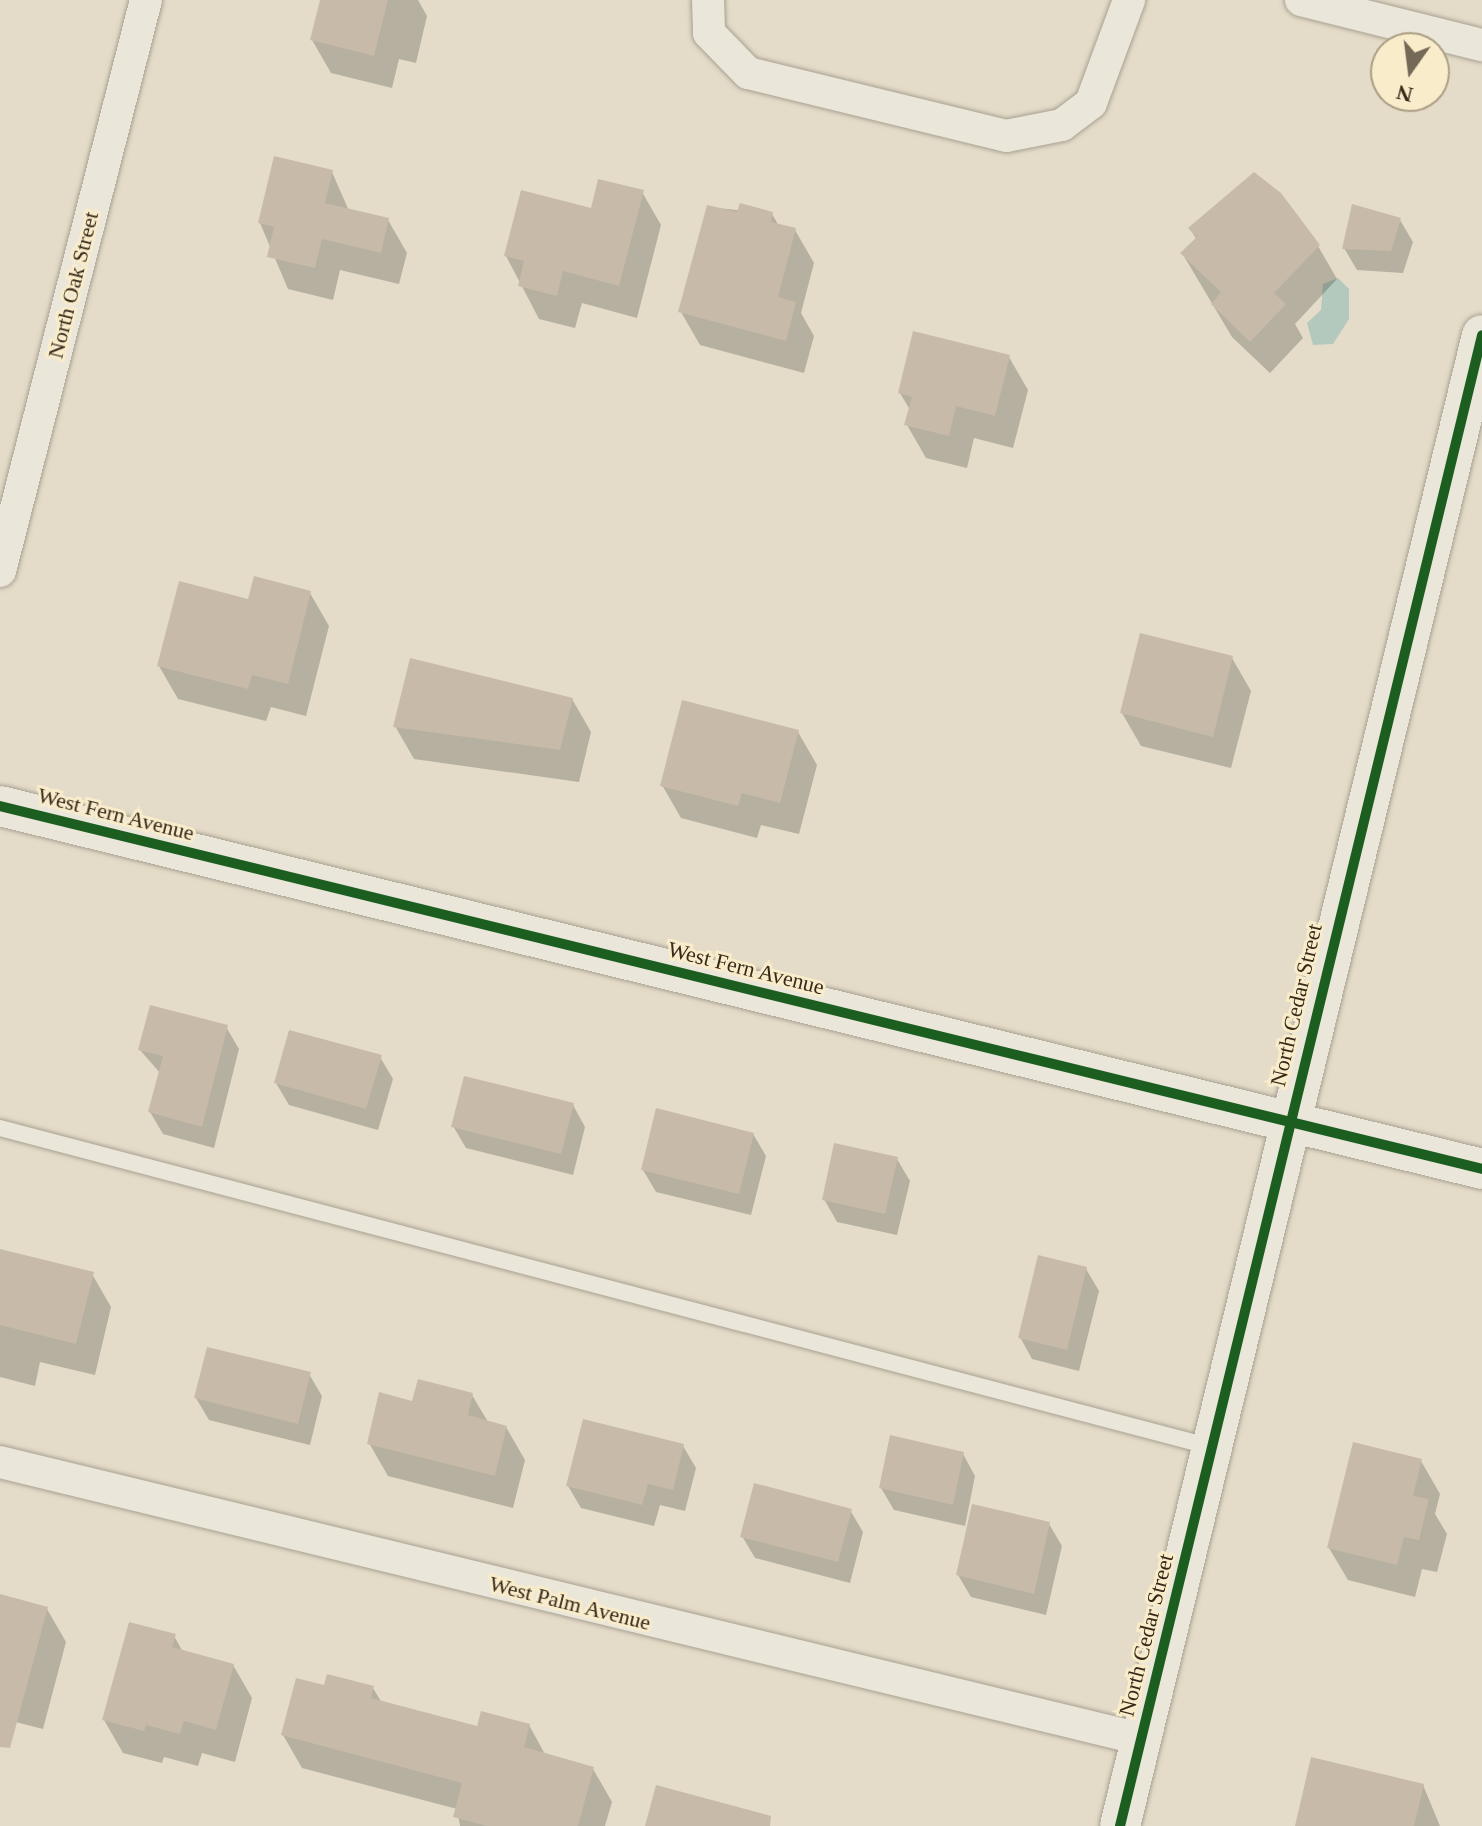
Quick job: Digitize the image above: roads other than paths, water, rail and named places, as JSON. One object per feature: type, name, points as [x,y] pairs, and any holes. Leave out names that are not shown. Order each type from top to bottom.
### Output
[{"type":"street","name":"North Oak Street","points":[[0,571],[146,0]]},
{"type":"street","points":[[708,0],[709,33],[748,73],[780,87],[1006,136],[1050,130],[1091,103],[1129,0]]},
{"type":"street","points":[[1301,0],[1482,45]]},
{"type":"street","name":"North Cedar Street","points":[[1120,1826],[1482,335]]},
{"type":"street","name":"West Fern Avenue","points":[[0,806],[1482,1169]]},
{"type":"street","name":"West Palm Avenue","points":[[0,1462],[1141,1739]]},
{"type":"lane","points":[[0,1128],[1214,1447]]}]
